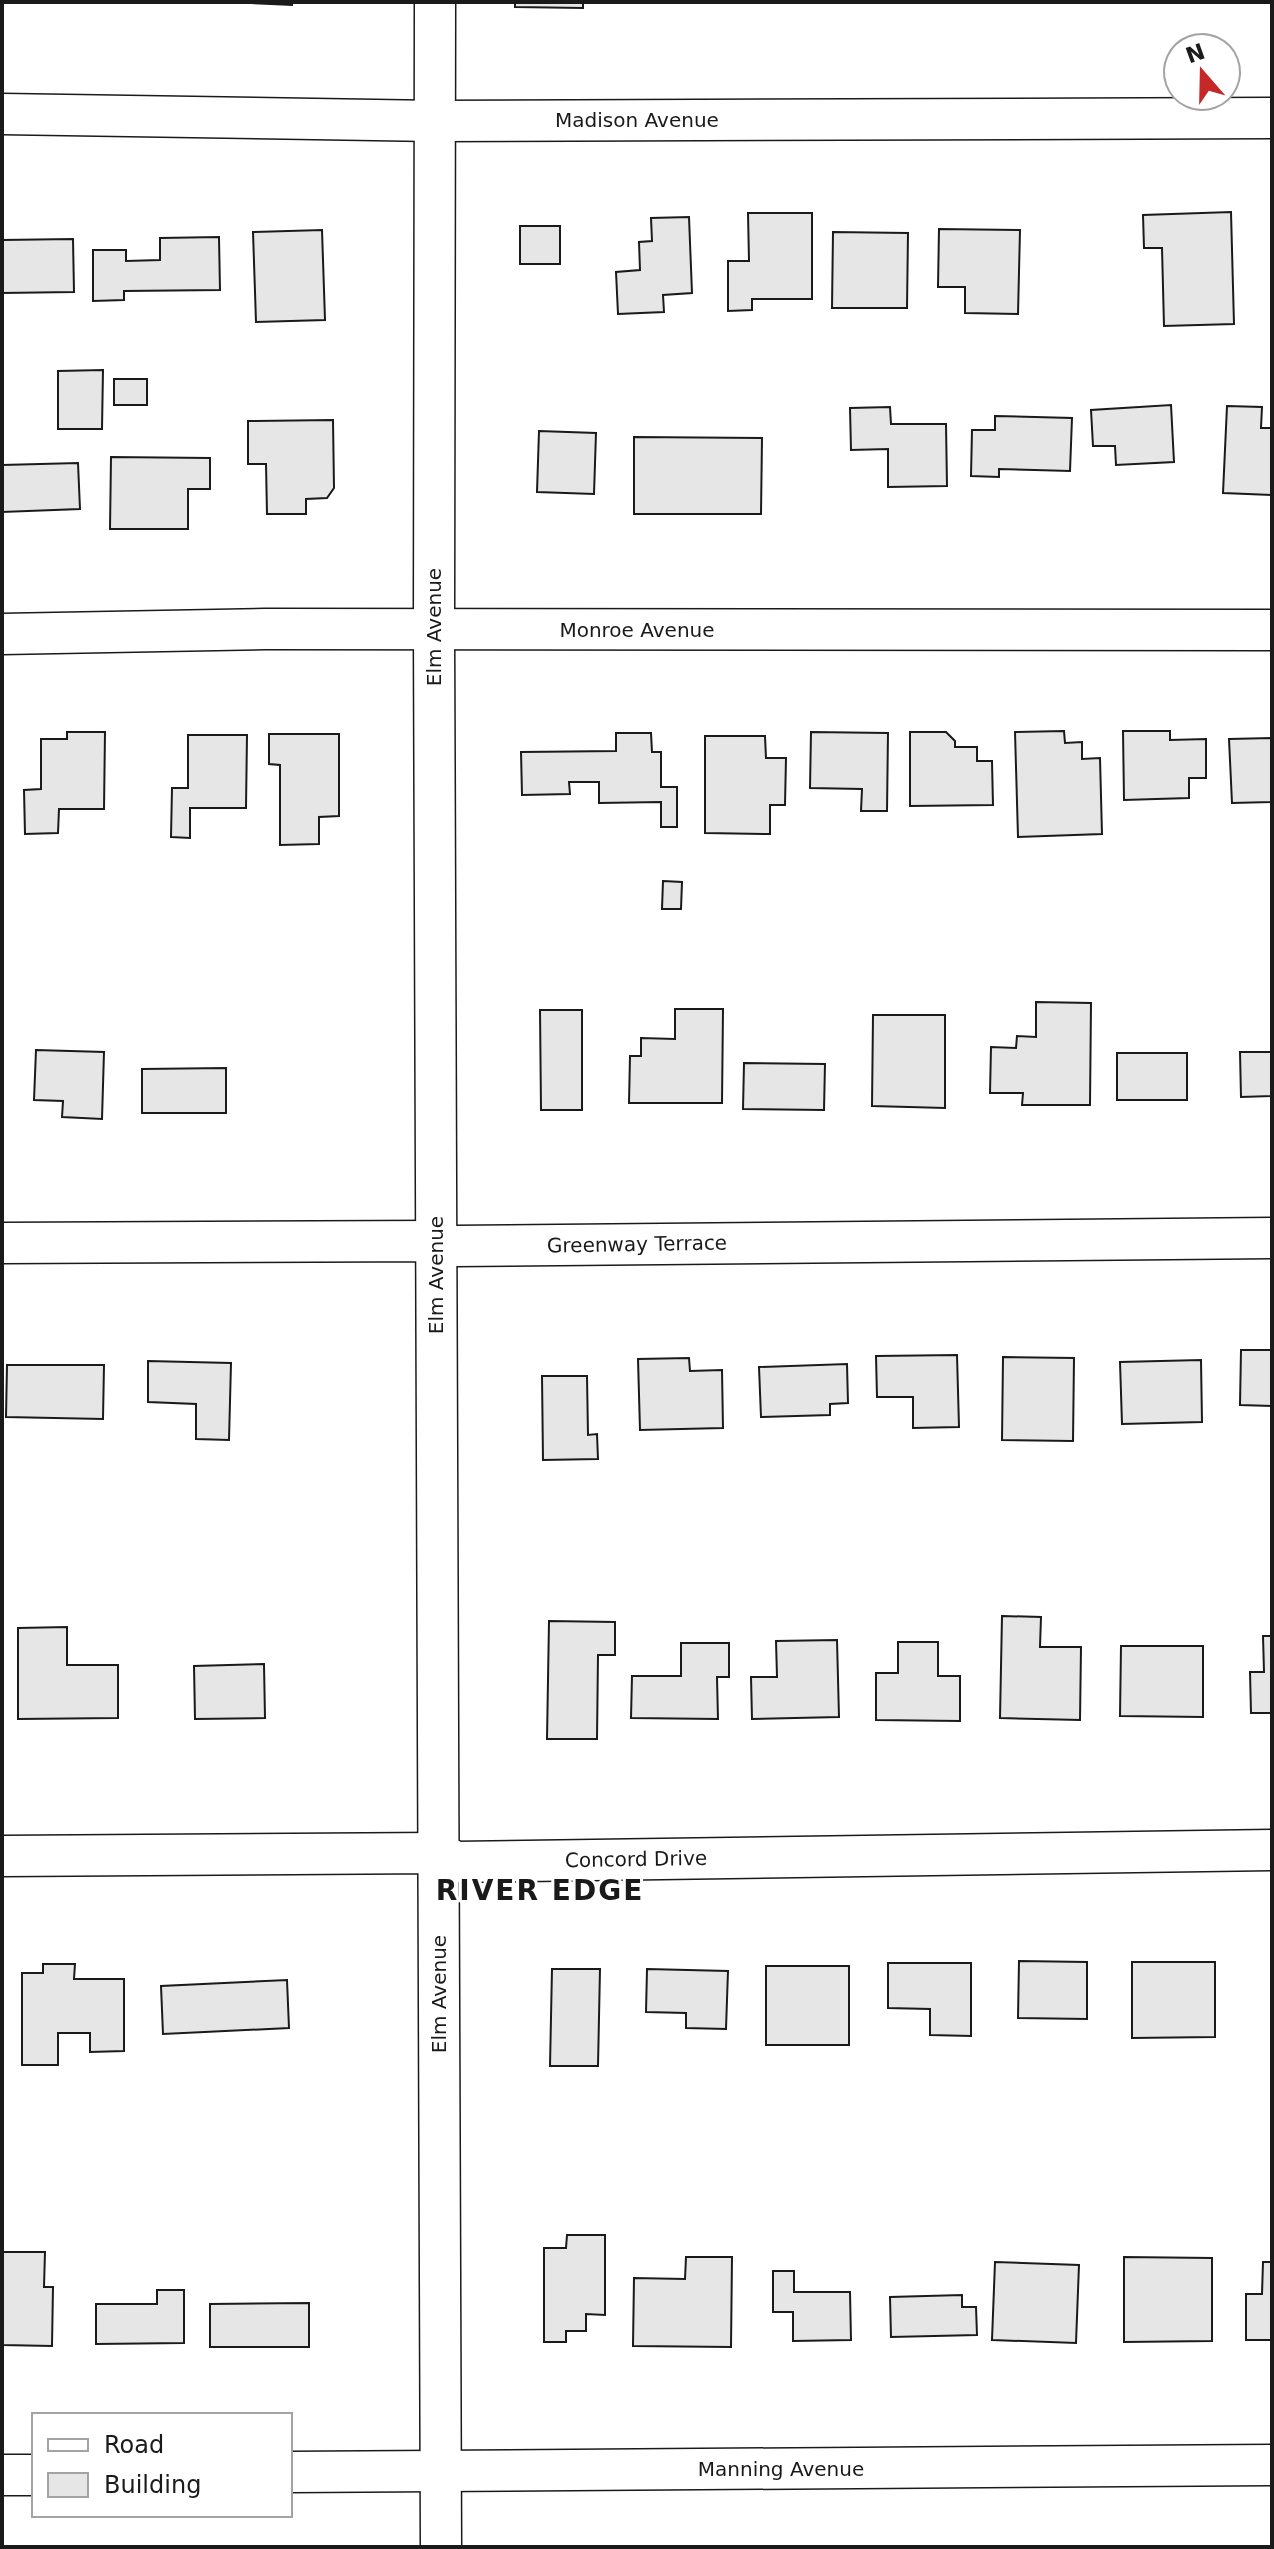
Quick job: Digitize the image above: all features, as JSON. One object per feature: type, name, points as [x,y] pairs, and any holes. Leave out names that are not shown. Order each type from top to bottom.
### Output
[{"type":"street","name":"Elm Avenue","points":[[435,2],[434,629],[441,2547]]},
{"type":"street","name":"Madison Avenue","points":[[2,114],[435,121],[1272,118]]},
{"type":"street","name":"Monroe Avenue","points":[[2,634],[265,629],[1272,630]]},
{"type":"street","name":"Greenway Terrace","points":[[2,1243],[436,1241],[454,1246],[1272,1238]]},
{"type":"street","name":"Concord Drive","points":[[2,1856],[438,1853],[456,1862],[1272,1850]]},
{"type":"street","name":"Manning Avenue","points":[[292,2472],[1272,2465]]},
{"type":"street","points":[[2,2475],[32,2475]]},
{"type":"building","points":[[228,2],[292,2],[292,5]]},
{"type":"building","points":[[515,2],[583,2],[583,8],[515,7]]},
{"type":"building","points":[[1231,212],[1234,324],[1164,326],[1162,248],[1144,248],[1143,215]]},
{"type":"building","points":[[748,213],[812,213],[812,299],[752,299],[752,310],[728,311],[728,261],[749,261]]},
{"type":"building","points":[[689,217],[692,293],[663,295],[664,312],[618,314],[616,272],[640,270],[639,242],[652,241],[651,218]]},
{"type":"building","points":[[520,226],[560,226],[560,264],[520,264]]},
{"type":"building","points":[[939,229],[1020,230],[1018,314],[965,313],[965,287],[938,287]]},
{"type":"building","points":[[322,230],[325,320],[256,322],[253,232]]},
{"type":"building","points":[[833,232],[908,233],[907,308],[832,308]]},
{"type":"building","points":[[219,237],[220,290],[124,291],[124,300],[93,301],[93,250],[126,250],[126,261],[160,260],[160,238]]},
{"type":"building","points":[[73,239],[74,292],[2,293],[2,240]]},
{"type":"building","points":[[103,370],[102,429],[58,429],[58,371]]},
{"type":"building","points":[[114,379],[147,379],[147,405],[114,405]]},
{"type":"building","points":[[1171,405],[1174,462],[1116,465],[1115,446],[1093,446],[1091,410]]},
{"type":"building","points":[[1227,406],[1262,407],[1261,428],[1272,428],[1272,495],[1223,493]]},
{"type":"building","points":[[890,407],[891,424],[946,424],[947,486],[888,487],[888,449],[851,450],[850,408]]},
{"type":"building","points":[[995,416],[1072,418],[1070,471],[999,469],[999,477],[971,476],[972,430],[995,430]]},
{"type":"building","points":[[333,420],[334,488],[327,498],[306,499],[306,514],[267,514],[266,464],[248,464],[248,421]]},
{"type":"building","points":[[539,431],[596,433],[594,494],[537,492]]},
{"type":"building","points":[[634,437],[762,438],[761,514],[634,514]]},
{"type":"building","points":[[111,457],[210,458],[210,489],[188,489],[188,529],[110,529]]},
{"type":"building","points":[[78,463],[80,509],[2,512],[2,465]]},
{"type":"building","points":[[1064,731],[1065,743],[1082,742],[1082,759],[1100,758],[1102,834],[1018,837],[1015,732]]},
{"type":"building","points":[[1123,731],[1170,731],[1170,740],[1206,739],[1206,778],[1189,778],[1189,798],[1124,800]]},
{"type":"building","points":[[67,732],[105,732],[104,809],[59,809],[58,833],[25,834],[24,790],[41,789],[41,739],[67,739]]},
{"type":"building","points":[[811,732],[888,733],[887,811],[861,811],[862,789],[810,788]]},
{"type":"building","points":[[910,732],[946,732],[955,741],[955,747],[977,747],[977,761],[992,761],[993,805],[910,806]]},
{"type":"building","points":[[616,733],[651,733],[652,752],[661,752],[661,787],[677,787],[677,827],[661,827],[661,802],[599,803],[599,782],[569,782],[570,794],[522,795],[521,752],[616,751]]},
{"type":"building","points":[[269,734],[339,734],[339,816],[319,817],[319,844],[280,845],[280,765],[269,764]]},
{"type":"building","points":[[188,735],[247,735],[246,808],[190,808],[190,838],[171,837],[172,788],[188,788]]},
{"type":"building","points":[[705,736],[765,736],[766,758],[786,758],[785,805],[770,805],[770,834],[705,833]]},
{"type":"building","points":[[1272,738],[1272,802],[1232,803],[1229,739]]},
{"type":"building","points":[[663,881],[682,882],[681,909],[662,909]]},
{"type":"building","points":[[1036,1002],[1091,1003],[1090,1105],[1022,1105],[1023,1093],[990,1093],[991,1047],[1016,1048],[1017,1036],[1036,1037]]},
{"type":"building","points":[[675,1009],[723,1009],[722,1103],[629,1103],[630,1056],[641,1056],[641,1038],[675,1039]]},
{"type":"building","points":[[540,1010],[582,1010],[582,1110],[541,1110]]},
{"type":"building","points":[[873,1015],[945,1015],[945,1108],[872,1106]]},
{"type":"building","points":[[36,1050],[104,1052],[102,1119],[62,1117],[63,1101],[34,1100]]},
{"type":"building","points":[[1240,1052],[1272,1052],[1272,1096],[1241,1097]]},
{"type":"building","points":[[1117,1053],[1187,1053],[1187,1100],[1117,1100]]},
{"type":"building","points":[[744,1063],[825,1064],[824,1110],[743,1109]]},
{"type":"building","points":[[226,1068],[226,1113],[142,1113],[142,1069]]},
{"type":"building","points":[[1241,1350],[1272,1350],[1272,1406],[1240,1405]]},
{"type":"building","points":[[957,1355],[959,1427],[913,1428],[913,1397],[877,1397],[876,1356]]},
{"type":"building","points":[[1003,1357],[1074,1358],[1073,1441],[1002,1440]]},
{"type":"building","points":[[689,1358],[690,1371],[722,1370],[723,1428],[640,1430],[638,1359]]},
{"type":"building","points":[[1201,1360],[1202,1422],[1122,1424],[1120,1362]]},
{"type":"building","points":[[148,1361],[231,1363],[229,1440],[196,1439],[196,1404],[148,1402]]},
{"type":"building","points":[[847,1364],[848,1403],[830,1404],[830,1415],[761,1417],[759,1367]]},
{"type":"building","points":[[7,1365],[104,1365],[103,1419],[6,1417]]},
{"type":"building","points":[[542,1376],[587,1376],[588,1435],[597,1434],[598,1459],[543,1460]]},
{"type":"building","points":[[1002,1616],[1041,1617],[1040,1647],[1081,1647],[1080,1720],[1000,1718]]},
{"type":"building","points":[[549,1621],[615,1622],[615,1655],[598,1655],[597,1739],[547,1739]]},
{"type":"building","points":[[67,1627],[67,1665],[118,1665],[118,1718],[18,1719],[18,1628]]},
{"type":"building","points":[[1263,1636],[1272,1636],[1272,1713],[1251,1713],[1250,1672],[1264,1672]]},
{"type":"building","points":[[837,1640],[839,1717],[752,1719],[751,1677],[777,1677],[776,1641]]},
{"type":"building","points":[[898,1642],[938,1642],[938,1676],[960,1676],[960,1721],[876,1720],[876,1673],[898,1673]]},
{"type":"building","points":[[681,1643],[729,1643],[729,1677],[717,1677],[718,1719],[631,1718],[632,1676],[681,1676]]},
{"type":"building","points":[[1121,1646],[1203,1646],[1203,1717],[1120,1716]]},
{"type":"building","points":[[264,1664],[265,1718],[195,1719],[194,1666]]},
{"type":"building","points":[[1019,1961],[1087,1962],[1087,2019],[1018,2018]]},
{"type":"building","points":[[1132,1962],[1215,1962],[1215,2037],[1132,2038]]},
{"type":"building","points":[[888,1963],[971,1963],[971,2036],[930,2035],[930,2009],[888,2008]]},
{"type":"building","points":[[43,1964],[75,1964],[74,1979],[124,1979],[124,2051],[90,2052],[90,2033],[58,2033],[58,2065],[22,2065],[22,1973],[43,1973]]},
{"type":"building","points":[[766,1966],[849,1966],[849,2045],[766,2045]]},
{"type":"building","points":[[552,1969],[600,1969],[598,2066],[550,2066]]},
{"type":"building","points":[[647,1969],[728,1971],[726,2029],[686,2028],[686,2013],[646,2012]]},
{"type":"building","points":[[287,1980],[289,2028],[163,2034],[161,1986]]},
{"type":"building","points":[[567,2235],[605,2235],[605,2315],[586,2314],[586,2331],[566,2331],[566,2342],[544,2342],[544,2248],[566,2248]]},
{"type":"building","points":[[2,2252],[45,2252],[44,2287],[53,2287],[52,2346],[2,2345]]},
{"type":"building","points":[[686,2257],[732,2257],[731,2347],[633,2346],[634,2278],[685,2279]]},
{"type":"building","points":[[1124,2257],[1212,2258],[1212,2341],[1124,2342]]},
{"type":"building","points":[[995,2262],[1079,2265],[1076,2343],[992,2340]]},
{"type":"building","points":[[1263,2262],[1272,2262],[1272,2340],[1246,2340],[1246,2294],[1262,2294]]},
{"type":"building","points":[[773,2271],[794,2271],[794,2292],[850,2292],[851,2340],[793,2341],[793,2312],[773,2312]]},
{"type":"building","points":[[157,2290],[184,2290],[184,2343],[96,2344],[96,2304],[157,2304]]},
{"type":"building","points":[[962,2295],[962,2307],[976,2307],[977,2335],[891,2337],[890,2297]]},
{"type":"building","points":[[309,2303],[309,2347],[210,2347],[210,2304]]},
{"type":"district","name":"RIVER EDGE","points":[[540,1890]]}]
